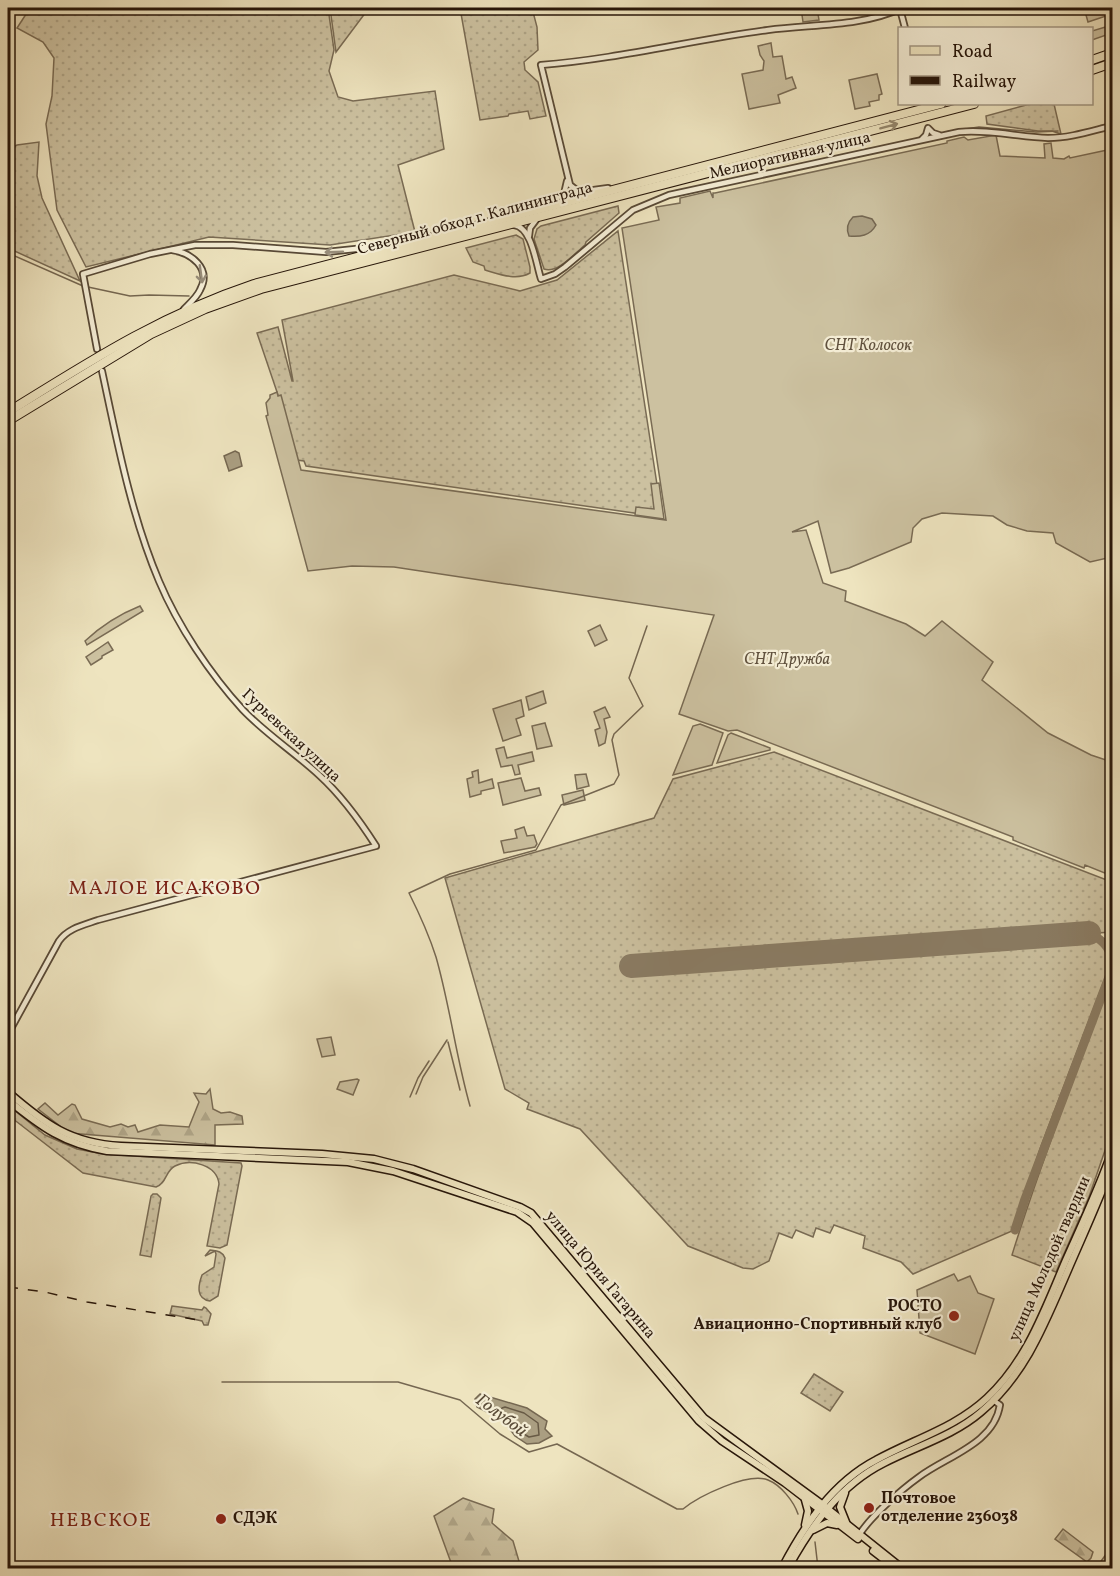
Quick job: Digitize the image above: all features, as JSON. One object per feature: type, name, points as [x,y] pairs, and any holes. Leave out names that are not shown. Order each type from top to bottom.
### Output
[{"type":"highway","points":[[1093,60],[1113,53]]},
{"type":"highway","points":[[1093,69],[1113,63]]},
{"type":"highway","name":"Северный обход г. Калининграда","points":[[8,412],[116,346],[181,312],[254,285],[531,210],[937,105]]},
{"type":"highway","name":"Северный обход г. Калининграда","points":[[8,421],[139,340],[205,309],[281,283],[970,105]]},
{"type":"main road","name":"улица Юрия Гагарина","points":[[8,1092],[55,1130],[90,1143],[358,1157],[413,1169],[520,1207],[531,1213],[543,1226],[704,1418],[823,1509],[895,1569]]},
{"type":"main road","name":"улица Юрия Гагарина","points":[[8,1100],[43,1128],[70,1142],[89,1148],[107,1151],[323,1159],[374,1166],[507,1208],[526,1217],[699,1421],[722,1441],[804,1495]]},
{"type":"main road","name":"улица Молодой гвардии","points":[[991,1399],[1030,1340],[1113,1151]]},
{"type":"main road","name":"улица Молодой гвардии","points":[[991,1399],[1014,1377],[1034,1348],[1113,1165]]},
{"type":"main road","points":[[823,1509],[848,1487],[883,1463],[944,1436],[966,1423],[991,1399]]},
{"type":"main road","points":[[782,1569],[804,1533],[835,1491],[868,1464],[942,1430],[991,1399]]},
{"type":"main road","points":[[804,1533],[825,1524],[844,1526],[840,1507],[848,1487]]},
{"type":"main road","points":[[788,1569],[804,1533],[808,1511],[804,1495],[819,1497],[835,1491]]},
{"type":"main road","name":"улица Юрия Гагарина","points":[[844,1526],[902,1569]]},
{"type":"street","points":[[531,210],[564,194],[567,189],[567,178],[541,65],[602,58],[768,30],[852,22],[887,14],[901,8],[905,27]]},
{"type":"street","points":[[887,14],[897,14],[902,17]]},
{"type":"street","points":[[927,125],[933,133],[942,135]]},
{"type":"street","points":[[927,125],[930,137]]},
{"type":"street","points":[[920,139],[926,135],[927,125]]},
{"type":"street","name":"Мелиоративная улица","points":[[529,238],[538,270],[544,275],[551,276],[628,214],[656,200],[942,135],[979,131],[1058,137],[1113,126]]},
{"type":"street","points":[[567,178],[572,188],[579,192],[616,188]]},
{"type":"street","points":[[529,238],[530,228],[534,221],[564,210]]},
{"type":"street","points":[[487,230],[518,226],[526,232],[529,238]]},
{"type":"street","points":[[97,349],[83,277],[169,249],[195,245],[226,244],[333,252],[413,242]]},
{"type":"street","points":[[169,249],[194,257],[203,272],[200,290],[181,312]]},
{"type":"street","name":"Гурьевская улица","points":[[8,1034],[59,941],[70,930],[149,906],[376,846],[363,826],[320,776],[262,728],[231,695],[184,630],[158,580],[138,525],[102,371]]},
{"type":"street","points":[[246,1156],[246,1166]]},
{"type":"street","points":[[859,1535],[898,1494],[919,1476],[983,1437],[993,1424],[1000,1405],[991,1399]]},
{"type":"green space","points":[[30,8],[328,8],[334,50],[329,71],[338,97],[353,101],[435,91],[444,149],[398,165],[415,232],[330,245],[209,237],[86,267],[57,210],[46,124],[52,96],[54,58],[43,42],[17,28]]},
{"type":"green space","points":[[330,8],[369,8],[336,52]]},
{"type":"green space","points":[[460,8],[532,8],[537,27],[538,50],[524,62],[525,70],[538,82],[546,116],[530,119],[528,111],[480,120]]},
{"type":"green space","points":[[801,8],[817,8],[819,20],[803,22]]},
{"type":"green space","points":[[1084,8],[1112,8],[1112,14],[1088,22]]},
{"type":"green space","points":[[1112,25],[1112,33],[1093,40],[1093,31]]},
{"type":"green space","points":[[771,43],[773,57],[782,56],[786,79],[792,77],[796,88],[778,95],[780,103],[749,109],[742,74],[763,70],[764,61],[758,46]]},
{"type":"green space","points":[[877,74],[882,94],[879,95],[879,100],[869,102],[870,106],[855,109],[849,80]]},
{"type":"green space","points":[[1026,105],[1054,105],[1061,134],[987,124],[986,116]]},
{"type":"green space","name":"СНТ Колосок","points":[[996,135],[1000,156],[1045,158],[1044,144],[1051,143],[1053,158],[1064,159],[1069,156],[1070,158],[1112,149],[1112,557],[1090,562],[1056,543],[1053,533],[1027,531],[1007,525],[993,516],[942,513],[922,519],[913,528],[911,542],[849,568],[831,573],[818,521],[792,532],[806,530],[823,583],[846,591],[845,601],[906,624],[925,636],[942,621],[993,662],[982,680],[1048,733],[1091,755],[1112,762],[1112,876],[1085,865],[1084,868],[1013,840],[1013,837],[737,730],[728,731],[679,714],[714,615],[394,567],[352,566],[308,571],[266,416],[268,415],[266,403],[270,395],[277,392],[278,396],[281,395],[301,470],[666,520],[622,228],[659,220],[656,207],[680,203],[680,198],[710,191],[713,198],[713,193],[947,143],[947,141],[964,137],[968,140]]},
{"type":"green space","points":[[39,142],[37,176],[42,198],[80,281],[8,248],[8,150],[17,145]]},
{"type":"green space","points":[[618,206],[619,213],[571,258],[554,269],[544,269],[534,239],[537,229]]},
{"type":"green space","points":[[618,231],[662,517],[306,466],[304,461],[297,460],[257,333],[278,327],[293,381],[282,320],[454,275],[520,291],[557,280]]},
{"type":"green space","points":[[516,235],[523,239],[530,267],[530,273],[525,275],[508,276],[485,270],[484,266],[473,262],[466,248]]},
{"type":"green space","points":[[659,483],[664,519],[635,515],[636,507],[654,509],[651,484]]},
{"type":"green space","points":[[140,606],[143,611],[87,645],[85,641],[104,625]]},
{"type":"green space","points":[[600,625],[607,640],[595,646],[588,631]]},
{"type":"green space","points":[[108,642],[113,650],[91,665],[86,657]]},
{"type":"green space","points":[[543,691],[546,703],[529,710],[526,697]]},
{"type":"green space","points":[[521,700],[524,716],[516,719],[521,735],[503,741],[493,709]]},
{"type":"green space","points":[[605,707],[610,717],[604,719],[607,732],[605,743],[599,746],[595,730],[600,728],[594,712]]},
{"type":"green space","points":[[545,723],[552,746],[537,749],[532,726]]},
{"type":"green space","points":[[700,724],[723,733],[712,765],[673,775],[693,726]]},
{"type":"green space","points":[[731,733],[770,748],[770,750],[717,763],[728,735]]},
{"type":"green space","points":[[504,747],[507,758],[532,752],[534,761],[518,765],[520,774],[515,775],[512,765],[501,767],[496,749]]},
{"type":"green space","points":[[774,752],[1112,882],[1112,932],[629,963],[630,969],[1085,937],[1097,940],[1105,946],[1110,956],[1109,968],[1041,1146],[1012,1231],[913,1274],[901,1262],[863,1248],[865,1236],[834,1225],[830,1233],[816,1228],[813,1237],[796,1230],[792,1238],[779,1233],[769,1261],[753,1269],[743,1268],[688,1246],[580,1129],[527,1109],[529,1103],[505,1089],[445,878],[654,818],[673,779]]},
{"type":"green space","points":[[478,770],[479,783],[492,779],[494,788],[470,797],[467,779],[473,777],[472,772]]},
{"type":"green space","points":[[586,774],[589,786],[577,789],[575,775]]},
{"type":"green space","points":[[521,778],[525,791],[539,788],[541,795],[503,805],[498,783]]},
{"type":"green space","points":[[583,790],[585,800],[564,805],[562,795]]},
{"type":"green space","points":[[524,827],[527,836],[534,835],[537,844],[535,847],[504,853],[501,841],[517,838],[515,830]]},
{"type":"green space","points":[[1112,973],[1112,1130],[1089,1197],[1056,1272],[1012,1255]]},
{"type":"green space","points":[[331,1037],[335,1055],[322,1057],[317,1039]]},
{"type":"green space","points":[[359,1080],[353,1095],[337,1089],[340,1082]]},
{"type":"green space","points":[[210,1089],[213,1109],[221,1113],[230,1112],[242,1116],[243,1124],[215,1125],[215,1145],[69,1133],[38,1109],[45,1103],[58,1115],[72,1104],[75,1105],[82,1119],[110,1127],[121,1124],[128,1127],[135,1125],[138,1132],[160,1125],[189,1127],[199,1102],[194,1093],[206,1094]]},
{"type":"green space","points":[[8,1105],[45,1135],[77,1149],[103,1154],[241,1163],[227,1245],[220,1248],[207,1246],[219,1184],[214,1172],[208,1168],[195,1163],[175,1166],[156,1187],[83,1173],[8,1115]]},
{"type":"green space","points":[[153,1194],[161,1198],[151,1257],[140,1255]]},
{"type":"green space","points":[[210,1250],[217,1251],[221,1253],[225,1258],[218,1296],[210,1301],[202,1298],[199,1288],[202,1275],[214,1267],[215,1251],[205,1256]]},
{"type":"green space","name":"РОСТО Авиационно-Спортивный клуб","points":[[954,1274],[958,1281],[970,1276],[978,1293],[994,1299],[975,1354],[920,1333],[917,1290]]},
{"type":"green space","points":[[172,1306],[202,1310],[206,1308],[211,1314],[208,1325],[204,1325],[202,1321],[170,1314]]},
{"type":"green space","points":[[814,1374],[843,1392],[830,1411],[801,1393]]},
{"type":"green space","points":[[463,1498],[494,1509],[492,1523],[513,1541],[521,1568],[453,1568],[434,1516]]},
{"type":"green space","points":[[1063,1529],[1093,1552],[1087,1562],[1055,1539]]},
{"type":"green space","points":[[1112,1546],[1112,1568],[1107,1565],[1103,1568],[1096,1568]]},
{"type":"water","points":[[862,216],[872,219],[876,225],[871,232],[864,235],[849,236],[850,221],[853,217]]},
{"type":"water","points":[[235,451],[239,453],[242,466],[229,471],[224,456]]},
{"type":"water","points":[[480,1394],[527,1408],[547,1421],[545,1429],[552,1436],[539,1443],[527,1444],[515,1436],[503,1420],[477,1407],[475,1399]]},
{"type":"waterway","points":[[945,132],[979,127],[1036,132],[1058,131]]},
{"type":"waterway","points":[[8,253],[83,286]]},
{"type":"waterway","points":[[88,287],[130,296],[189,296]]},
{"type":"waterway","points":[[470,1106],[436,957],[409,893],[450,874],[536,850],[561,805],[614,784],[619,775],[612,740],[614,734],[643,706],[629,678],[647,626]]},
{"type":"waterway","points":[[416,1094],[423,1077],[447,1040]]},
{"type":"waterway","points":[[448,1042],[460,1090]]},
{"type":"waterway","points":[[410,1097],[429,1061]]},
{"type":"waterway","name":"Голубой","points":[[222,1382],[398,1382],[460,1400],[500,1434],[529,1452],[557,1444],[677,1509],[683,1509],[700,1498],[737,1482],[759,1478],[773,1482],[782,1490],[798,1514]]},
{"type":"waterway","name":"Голубой","points":[[815,1542],[818,1568]]},
{"type":"taxiway","points":[[1015,1230],[1112,969],[1111,956],[1107,947],[1089,933]]},
{"type":"runway","points":[[631,966],[1089,933]]},
{"type":"railway","points":[[8,1287],[205,1321]]},
{"type":"place","name":"РОСТО Авиационно-Спортивный клуб","points":[[954,1316]]},
{"type":"place","name":"Почтовое отделение 236038","points":[[869,1508]]},
{"type":"place","name":"СДЭК","points":[[221,1519]]},
{"type":"district","name":"МАЛОЕ ИСАКОВО","points":[[165,889]]},
{"type":"district","name":"НЕВСКОЕ","points":[[101,1521]]},
{"type":"park label","name":"СНТ Дружба","points":[[787,660]]}]
